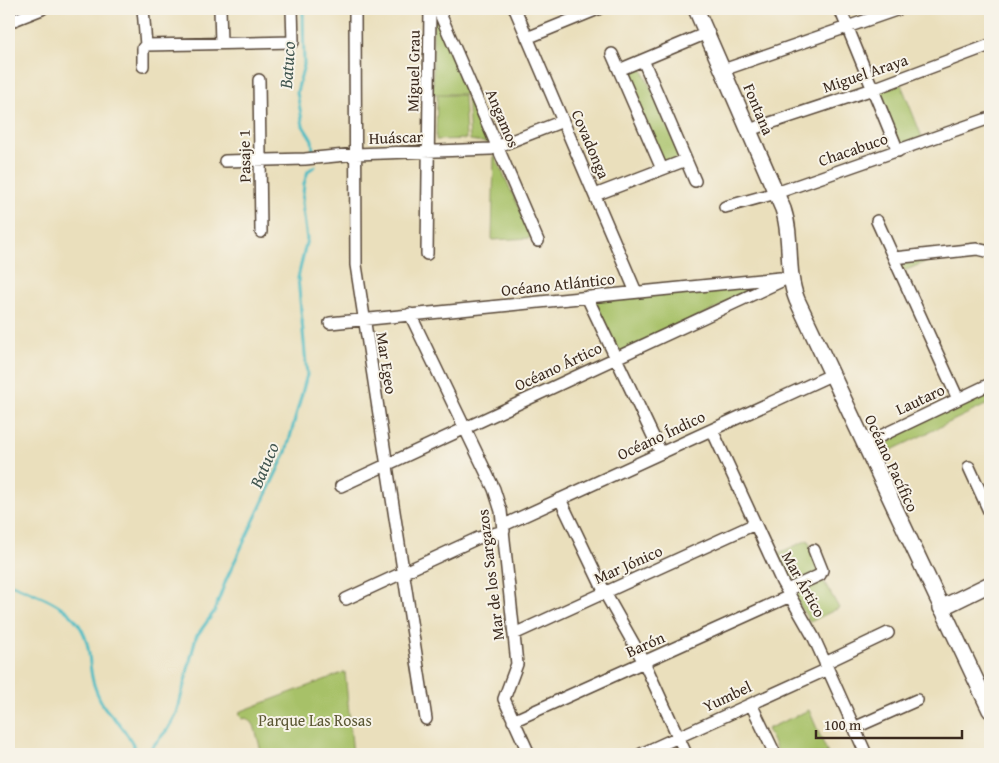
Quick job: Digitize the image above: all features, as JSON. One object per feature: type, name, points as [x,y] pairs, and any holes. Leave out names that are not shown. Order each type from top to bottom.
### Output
[{"type":"street","points":[[9,22],[42,9]]},
{"type":"street","points":[[143,9],[146,44],[143,48],[143,66]]},
{"type":"street","points":[[220,9],[221,43]]},
{"type":"street","points":[[146,44],[293,42],[292,9]]},
{"type":"street","name":"Mar Egeo","points":[[355,9],[356,265],[426,719]]},
{"type":"street","name":"Miguel Grau","points":[[427,254],[430,9]]},
{"type":"street","name":"Angamos","points":[[438,9],[538,241]]},
{"type":"street","name":"Covadonga","points":[[515,9],[636,292]]},
{"type":"street","points":[[528,38],[598,9]]},
{"type":"street","name":"Fontana","points":[[698,9],[776,193],[787,224]]},
{"type":"street","points":[[840,9],[898,151]]},
{"type":"street","points":[[723,70],[899,9]]},
{"type":"street","points":[[619,70],[707,33]]},
{"type":"street","name":"Miguel Araya","points":[[749,130],[872,89],[990,45]]},
{"type":"street","points":[[612,54],[662,169]]},
{"type":"street","points":[[642,60],[695,181]]},
{"type":"street","name":"Pasaje 1","points":[[259,80],[262,232]]},
{"type":"street","name":"Chacabuco","points":[[725,207],[776,193],[990,118]]},
{"type":"street","name":"Huáscar","points":[[224,160],[305,159],[356,154],[428,152],[498,147],[563,121]]},
{"type":"street","points":[[595,195],[686,160]]},
{"type":"street","points":[[877,221],[958,399]]},
{"type":"street","name":"Océano Pacífico","points":[[787,224],[790,277],[796,300],[990,710]]},
{"type":"street","points":[[894,258],[977,249],[990,252]]},
{"type":"street","name":"Océano Atlántico","points":[[330,323],[364,318],[790,277]]},
{"type":"street","name":"Océano Ártico","points":[[341,486],[790,277]]},
{"type":"street","points":[[588,297],[661,453]]},
{"type":"street","name":"Mar de los Sargazos","points":[[410,314],[494,489],[504,528],[517,664],[504,699],[529,754]]},
{"type":"street","name":"Océano Índico","points":[[346,599],[478,538],[504,528],[560,499],[831,375]]},
{"type":"street","name":"Lautaro","points":[[864,444],[990,384]]},
{"type":"street","name":"Mar Ártico","points":[[712,430],[755,524],[789,593],[814,638],[866,754]]},
{"type":"street","points":[[969,467],[990,513]]},
{"type":"street","points":[[560,499],[605,593],[644,662],[686,754]]},
{"type":"street","name":"Mar Jónico","points":[[514,634],[755,524]]},
{"type":"street","name":"Barón","points":[[513,722],[789,593],[820,575],[822,570],[814,550]]},
{"type":"street","points":[[941,608],[990,584]]},
{"type":"street","name":"Yumbel","points":[[641,754],[751,704],[888,633]]},
{"type":"street","points":[[854,728],[917,700]]},
{"type":"street","points":[[751,704],[775,754]]},
{"type":"green space","points":[[433,9],[493,144],[470,140],[467,94],[433,94]]},
{"type":"green space","points":[[640,64],[681,157],[663,164],[624,70]]},
{"type":"green space","points":[[901,84],[922,137],[900,145],[879,90]]},
{"type":"green space","points":[[437,95],[464,95],[466,139],[436,140]]},
{"type":"green space","points":[[494,154],[533,238],[492,240]]},
{"type":"green space","points":[[934,258],[902,272],[896,259]]},
{"type":"green space","points":[[775,281],[617,354],[594,300]]},
{"type":"green space","points":[[990,388],[990,403],[877,457],[871,445]]},
{"type":"green space","points":[[808,540],[819,569],[818,573],[789,586],[774,555]]},
{"type":"green space","points":[[822,578],[839,608],[810,622],[791,591]]},
{"type":"green space","name":"Parque Las Rosas","points":[[345,672],[353,754],[262,754],[254,725],[246,718],[242,719],[239,712]]},
{"type":"green space","points":[[809,710],[828,754],[779,754],[767,729]]},
{"type":"waterway","name":"Batuco","points":[[303,9],[304,65],[297,92],[303,126],[312,140],[313,150]]},
{"type":"waterway","name":"Batuco","points":[[146,754],[167,730],[177,713],[196,637],[214,612],[226,580],[286,452],[307,375],[298,278],[307,239],[302,203],[304,184],[308,171],[315,166]]},
{"type":"waterway","points":[[9,583],[61,607],[80,626],[86,638],[90,668],[96,692],[105,708],[125,731],[138,754]]}]
